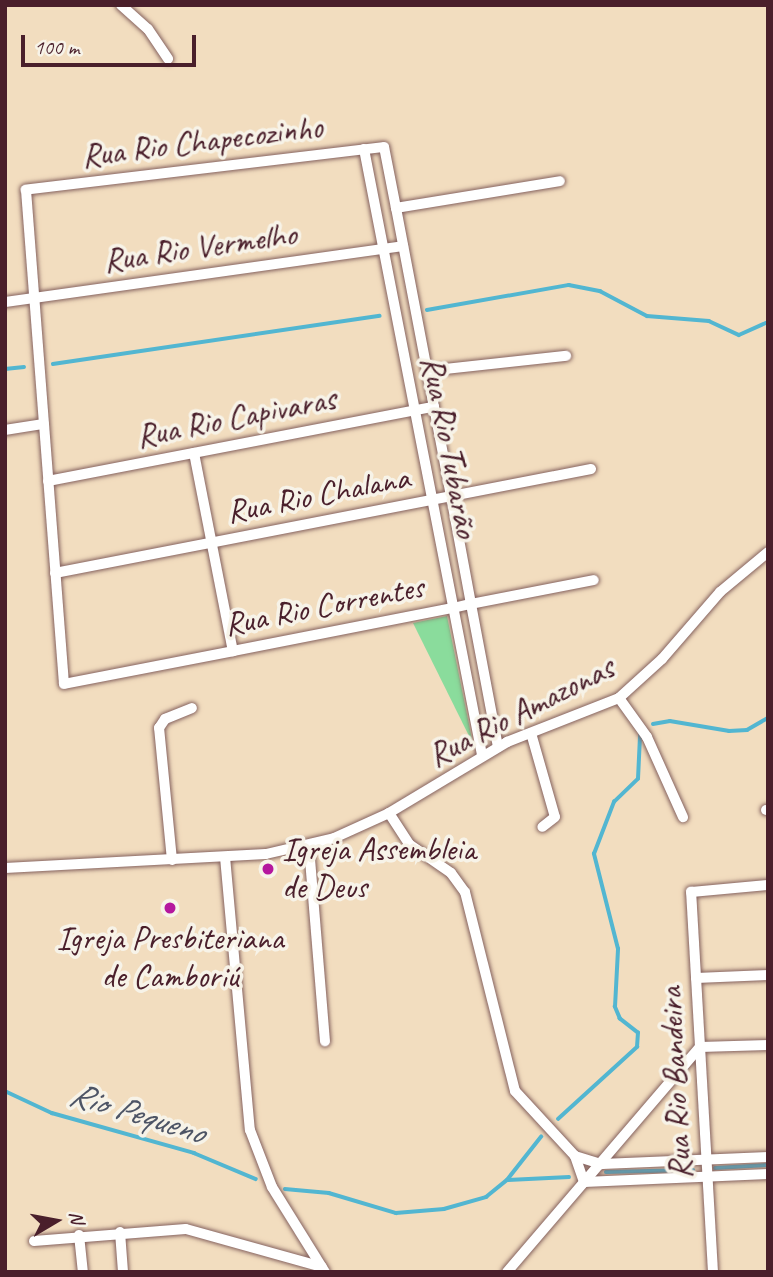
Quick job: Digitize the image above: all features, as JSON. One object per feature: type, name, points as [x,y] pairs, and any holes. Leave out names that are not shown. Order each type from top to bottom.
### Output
[{"type":"street","points":[[121,5],[148,29],[168,59]]},
{"type":"street","name":"Rua Rio Chapecozinho","points":[[34,298],[26,190],[384,147]]},
{"type":"street","name":"Rua Rio Tubarão","points":[[384,147],[498,747]]},
{"type":"street","name":"Rua Rio Tubarão","points":[[364,149],[482,755]]},
{"type":"street","points":[[396,208],[560,181]]},
{"type":"street","name":"Rua Rio Vermelho","points":[[5,302],[403,246]]},
{"type":"street","points":[[34,298],[55,573]]},
{"type":"street","points":[[427,371],[566,356]]},
{"type":"street","name":"Rua Rio Capivaras","points":[[48,481],[434,407]]},
{"type":"street","points":[[5,430],[44,424]]},
{"type":"street","points":[[194,453],[233,651]]},
{"type":"street","name":"Rua Rio Chalana","points":[[55,573],[591,469]]},
{"type":"street","name":"Rua Rio Amazonas","points":[[5,867],[225,857],[309,847],[389,813],[498,747],[619,698],[662,659],[720,592],[768,552]]},
{"type":"street","name":"Rua Rio Correntes","points":[[55,573],[64,684],[594,580]]},
{"type":"street","points":[[619,698],[647,737],[683,817]]},
{"type":"street","points":[[172,860],[159,728],[165,719],[192,708]]},
{"type":"street","points":[[531,733],[555,817],[542,828]]},
{"type":"street","points":[[389,813],[410,844],[451,873],[466,892],[515,1091],[575,1156],[584,1182]]},
{"type":"street","points":[[309,847],[325,1041]]},
{"type":"street","points":[[225,857],[250,1130],[272,1187],[323,1269]]},
{"type":"street","name":"Rua Rio Bandeira","points":[[713,1272],[691,892],[768,885]]},
{"type":"street","points":[[696,978],[768,975]]},
{"type":"street","points":[[507,1272],[700,1047],[768,1045]]},
{"type":"street","points":[[575,1156],[602,1164],[768,1157]]},
{"type":"street","points":[[584,1182],[768,1174]]},
{"type":"street","points":[[34,1241],[79,1235],[186,1229],[323,1269]]},
{"type":"street","points":[[120,1232],[123,1272]]},
{"type":"street","points":[[79,1235],[83,1272]]},
{"type":"green space","points":[[447,616],[473,744],[413,623]]},
{"type":"waterway","points":[[427,310],[569,285],[600,291],[647,316],[709,321],[739,335],[768,322]]},
{"type":"waterway","points":[[53,364],[379,316]]},
{"type":"waterway","points":[[5,369],[24,367]]},
{"type":"waterway","name":"Rio Pequeno","points":[[653,724],[670,721],[729,731],[747,730],[768,718]]},
{"type":"waterway","name":"Rio Pequeno","points":[[558,1119],[637,1047],[638,1033],[620,1019],[615,1007],[618,949],[594,854],[614,802],[638,779],[640,736]]},
{"type":"waterway","name":"Rio Pequeno","points":[[5,1091],[52,1113],[194,1153],[256,1179]]},
{"type":"waterway","name":"Rio Pequeno","points":[[285,1189],[329,1193],[396,1213],[444,1209],[486,1197],[507,1180],[541,1137]]},
{"type":"waterway","points":[[715,1168],[768,1165]]},
{"type":"waterway","points":[[606,1172],[693,1170]]},
{"type":"waterway","points":[[508,1180],[569,1177]]},
{"type":"place","name":"Igreja Assembleia de Deus","points":[[268,869]]},
{"type":"place","name":"Igreja Presbiteriana de Camboriú","points":[[170,908]]}]
